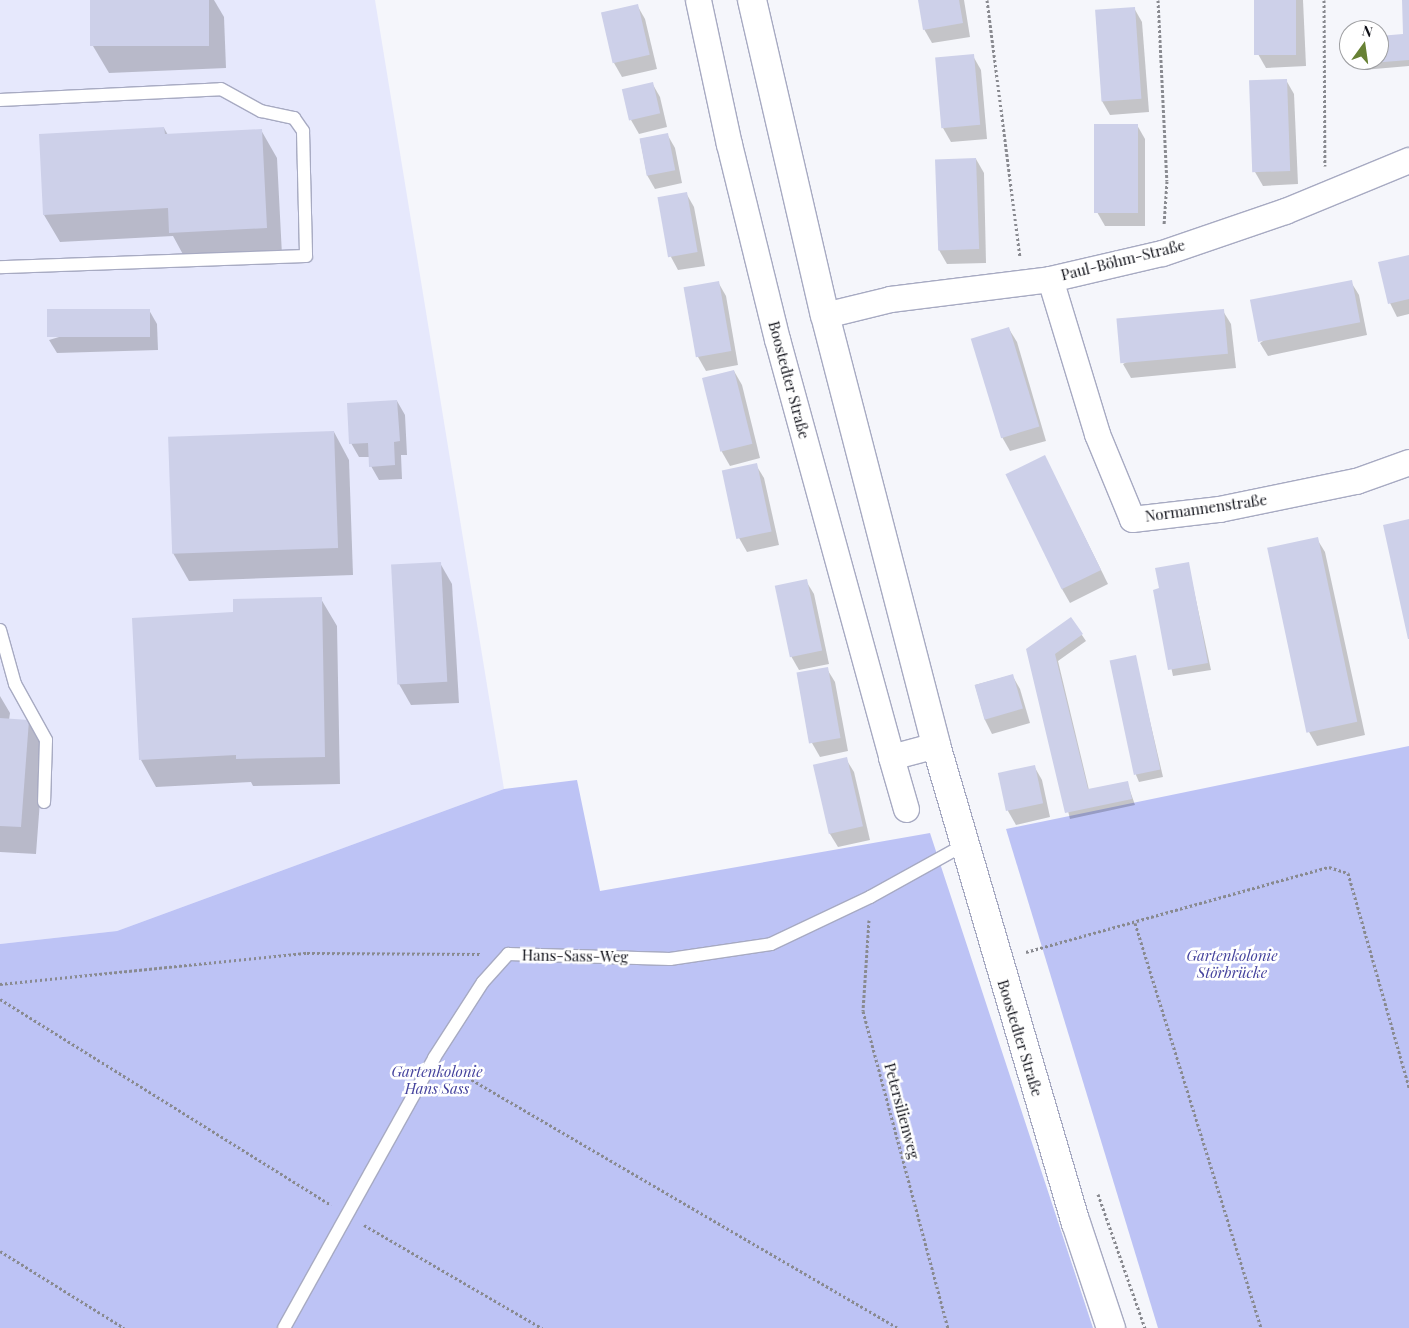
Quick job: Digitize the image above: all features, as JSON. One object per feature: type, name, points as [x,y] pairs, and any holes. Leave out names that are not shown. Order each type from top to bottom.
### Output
[{"type":"street","name":"Boostedter Straße","points":[[698,0],[728,144],[775,329],[906,809]]},
{"type":"street","name":"Boostedter Straße","points":[[752,0],[825,315],[936,746],[996,957],[1076,1223],[1111,1328]]},
{"type":"street","name":"Paul-Böhm-Straße","points":[[825,315],[890,299],[1023,283],[1162,253],[1325,194],[1409,160]]},
{"type":"street","name":"Normannenstraße","points":[[1050,278],[1097,434],[1132,519],[1219,509],[1356,481],[1409,462]]},
{"type":"street","points":[[891,757],[936,746]]},
{"type":"lane","points":[[0,100],[221,89],[261,111],[294,118],[303,131],[306,256],[0,268]]},
{"type":"lane","points":[[0,630],[15,684],[46,740],[44,802]]},
{"type":"lane","name":"Hans-Sass-Weg","points":[[284,1328],[434,1058],[482,982],[508,954],[670,959],[770,944],[870,897],[964,845]]},
{"type":"path","points":[[987,0],[1023,283]]},
{"type":"path","points":[[1158,0],[1167,181],[1162,253]]},
{"type":"path","points":[[1324,0],[1325,194]]},
{"type":"path","points":[[996,957],[1024,953],[1329,867],[1348,873],[1409,1087]]},
{"type":"path","name":"Petersilienweg","points":[[870,897],[863,1011],[948,1328]]},
{"type":"path","points":[[1135,923],[1261,1328]]},
{"type":"path","points":[[0,984],[307,953],[508,954]]},
{"type":"path","points":[[0,999],[346,1214],[542,1328]]},
{"type":"path","points":[[434,1058],[898,1328]]},
{"type":"path","points":[[0,1251],[124,1328]]},
{"type":"shaded area","points":[[0,0],[375,0],[504,789],[117,931],[0,944]]},
{"type":"green space","name":"Gartenkolonie Störbrücke","points":[[1409,746],[1409,1328],[1158,1328],[1006,829]]},
{"type":"green space","name":"Gartenkolonie Hans Sass","points":[[577,780],[600,891],[930,833],[1093,1328],[0,1328],[0,944],[117,931],[504,789]]},
{"type":"building","points":[[90,0],[209,0],[209,46],[90,46]]},
{"type":"building","points":[[918,0],[959,0],[963,23],[923,30]]},
{"type":"building","points":[[1254,0],[1296,0],[1296,55],[1254,55]]},
{"type":"building","points":[[1402,0],[1409,0],[1409,60],[1389,62],[1389,35],[1403,34]]},
{"type":"building","points":[[638,4],[650,55],[613,63],[601,13]]},
{"type":"building","points":[[1135,7],[1141,99],[1102,102],[1095,10]]},
{"type":"building","points":[[974,54],[980,125],[941,128],[935,57]]},
{"type":"building","points":[[1287,79],[1290,171],[1252,172],[1249,80]]},
{"type":"building","points":[[653,82],[660,113],[629,120],[622,89]]},
{"type":"building","points":[[1094,124],[1138,124],[1138,213],[1094,213]]},
{"type":"building","points":[[164,127],[165,134],[262,129],[267,228],[169,233],[168,208],[43,215],[39,134]]},
{"type":"building","points":[[668,133],[675,170],[647,176],[640,139]]},
{"type":"building","points":[[976,158],[979,249],[938,250],[935,159]]},
{"type":"building","points":[[687,192],[698,252],[668,257],[657,197]]},
{"type":"building","points":[[1409,255],[1409,299],[1388,304],[1378,262]]},
{"type":"building","points":[[1352,280],[1360,322],[1258,342],[1250,300]]},
{"type":"building","points":[[719,281],[731,351],[696,357],[684,287]]},
{"type":"building","points":[[47,309],[150,309],[150,337],[47,337]]},
{"type":"building","points":[[1224,309],[1228,354],[1120,363],[1116,318]]},
{"type":"building","points":[[1009,327],[1039,426],[1001,438],[971,339]]},
{"type":"building","points":[[734,370],[752,444],[720,452],[702,378]]},
{"type":"building","points":[[397,400],[400,441],[394,442],[395,465],[369,467],[368,443],[349,444],[347,403]]},
{"type":"building","points":[[334,431],[338,548],[172,554],[168,437]]},
{"type":"building","points":[[1045,455],[1101,570],[1062,589],[1005,474]]},
{"type":"building","points":[[757,463],[772,531],[736,539],[722,470]]},
{"type":"building","points":[[1409,519],[1409,639],[1408,639],[1383,525]]},
{"type":"building","points":[[1318,537],[1357,722],[1306,733],[1267,548]]},
{"type":"building","points":[[441,562],[447,682],[397,684],[391,565]]},
{"type":"building","points":[[1189,562],[1208,663],[1168,670],[1153,590],[1159,588],[1155,568]]},
{"type":"building","points":[[807,579],[822,650],[790,657],[775,586]]},
{"type":"building","points":[[322,597],[325,757],[236,759],[236,755],[139,760],[132,618],[233,612],[233,599]]},
{"type":"building","points":[[1071,617],[1083,634],[1055,654],[1088,789],[1128,781],[1132,799],[1065,813],[1026,649]]},
{"type":"building","points":[[1136,655],[1160,769],[1134,775],[1110,661]]},
{"type":"building","points":[[828,667],[841,738],[809,743],[796,673]]},
{"type":"building","points":[[1013,674],[1023,709],[984,720],[975,685]]},
{"type":"building","points":[[0,718],[29,720],[21,827],[0,826]]},
{"type":"building","points":[[847,757],[863,826],[829,834],[813,765]]},
{"type":"building","points":[[1035,765],[1043,803],[1006,811],[998,773]]}]
